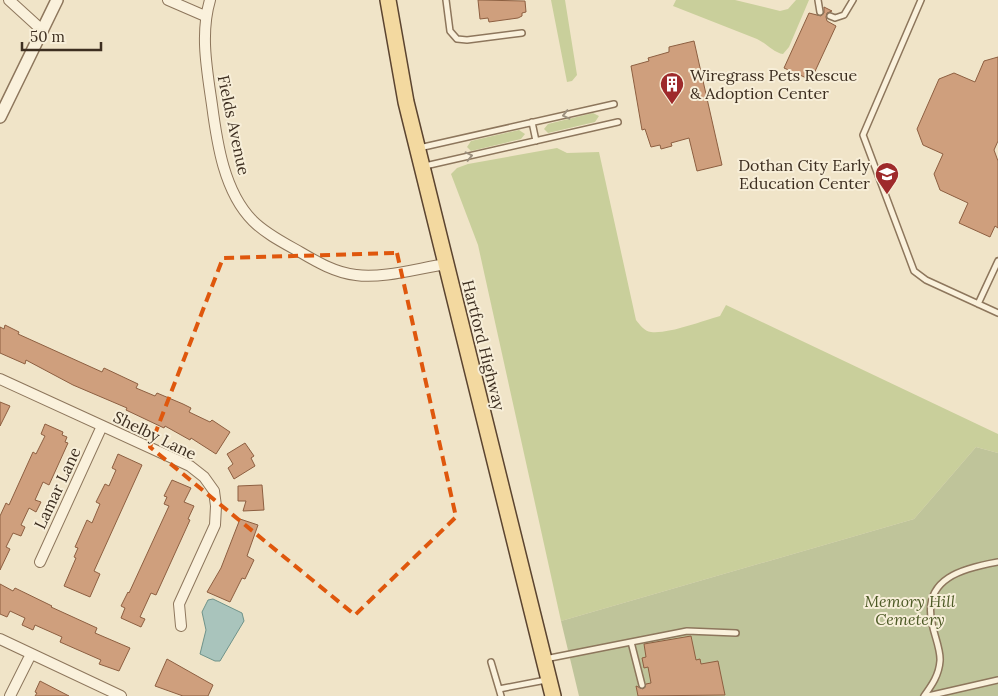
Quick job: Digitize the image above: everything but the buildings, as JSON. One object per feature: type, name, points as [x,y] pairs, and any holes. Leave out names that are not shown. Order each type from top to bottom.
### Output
[{"type":"main road","name":"Hartford Highway","points":[[388,0],[404,93],[553,696]]},
{"type":"street","points":[[9,0],[43,31]]},
{"type":"street","points":[[0,117],[57,0]]},
{"type":"street","points":[[168,0],[205,16]]},
{"type":"street","name":"Fields Avenue","points":[[210,0],[205,16],[204,43],[218,139],[232,189],[252,220],[279,241],[316,261],[356,276],[373,276],[446,264]]},
{"type":"street","name":"Shelby Lane","points":[[0,379],[190,466],[204,477],[214,490],[214,525],[178,604],[181,626]]},
{"type":"street","name":"Lamar Lane","points":[[40,562],[102,426]]},
{"type":"street","points":[[0,639],[121,696]]},
{"type":"street","points":[[10,696],[31,654]]},
{"type":"lane","points":[[446,0],[450,31],[457,39],[466,40],[522,33]]},
{"type":"lane","points":[[818,0],[820,12]]},
{"type":"lane","points":[[830,16],[834,18],[844,15],[853,0]]},
{"type":"lane","points":[[921,0],[863,135],[914,271],[926,280],[998,313]]},
{"type":"lane","points":[[418,149],[614,104]]},
{"type":"lane","points":[[532,122],[536,141]]},
{"type":"lane","points":[[422,167],[618,122]]},
{"type":"lane","points":[[978,304],[998,261]]},
{"type":"lane","points":[[926,696],[935,682],[940,660],[931,620],[932,596],[948,576],[972,566],[998,562]]},
{"type":"lane","points":[[544,660],[687,631],[736,633]]},
{"type":"lane","points":[[631,642],[642,685]]},
{"type":"lane","points":[[491,662],[501,696]]},
{"type":"lane","points":[[499,689],[549,680]]},
{"type":"lane","points":[[926,696],[998,680]]},
{"type":"highlighted area","points":[[397,253],[456,517],[355,615],[150,447],[223,258]]},
{"type":"green space","points":[[551,0],[565,0],[577,75],[572,81],[567,82]]},
{"type":"green space","points":[[676,0],[735,0],[780,11],[788,9],[796,0],[809,0],[789,47],[783,54],[776,52],[757,39],[673,6]]},
{"type":"green space","points":[[593,113],[599,116],[595,122],[548,133],[544,129],[548,124]]},
{"type":"green space","points":[[519,130],[525,134],[521,139],[471,151],[467,147],[471,141]]},
{"type":"green space","points":[[557,148],[567,153],[599,152],[636,320],[644,329],[658,332],[686,327],[720,316],[726,305],[998,434],[998,453],[976,447],[914,519],[561,621],[478,245],[451,174],[457,168],[468,164]]},
{"type":"green space","name":"Memory Hill Cemetery","points":[[976,447],[998,453],[998,696],[579,696],[561,621],[914,519]]},
{"type":"water","points":[[213,599],[242,613],[244,621],[220,661],[215,661],[200,654],[206,630],[202,612],[208,600]]},
{"type":"place","name":"Wiregrass Pets Rescue & Adoption Center","points":[[672,105]]},
{"type":"place","name":"Dothan City Early Education Center","points":[[887,195]]}]
